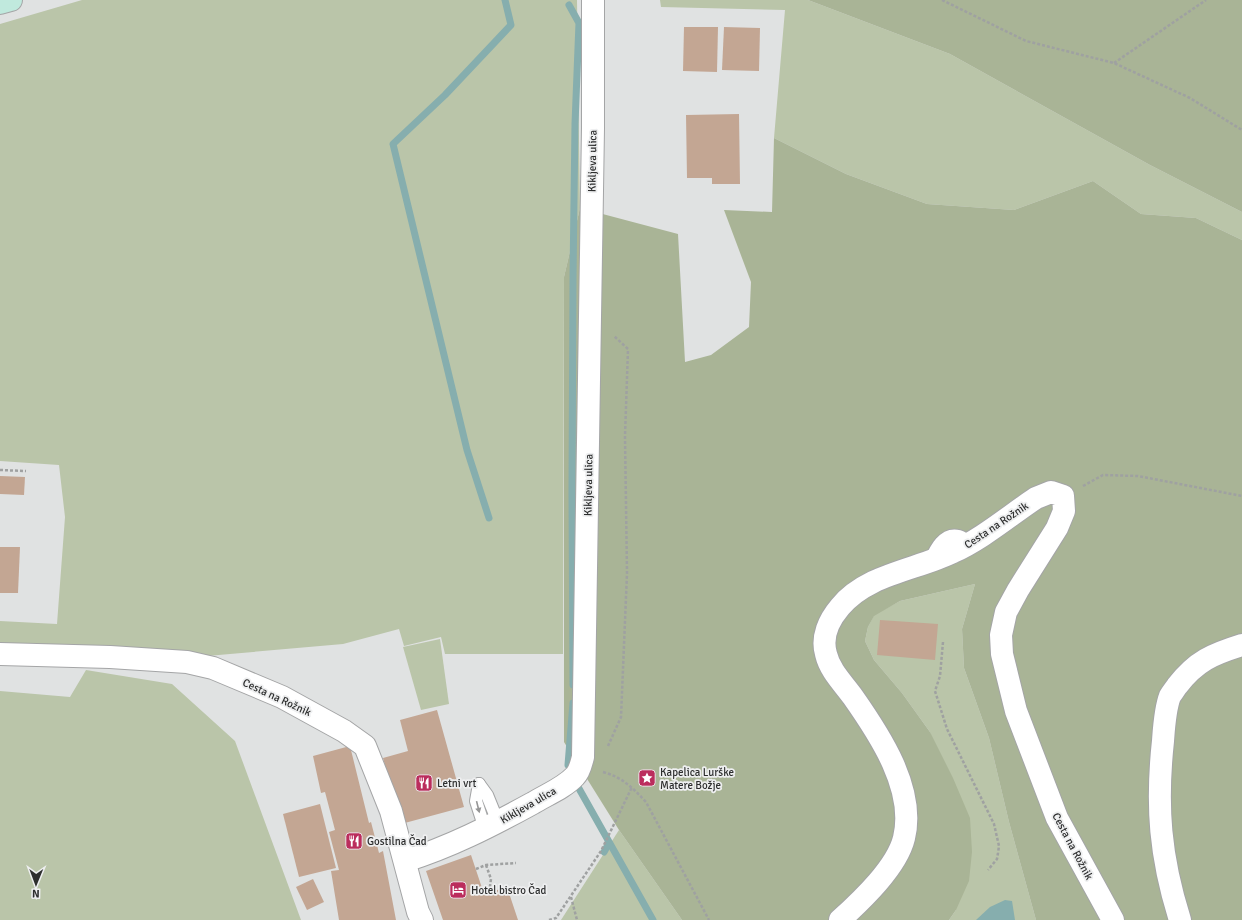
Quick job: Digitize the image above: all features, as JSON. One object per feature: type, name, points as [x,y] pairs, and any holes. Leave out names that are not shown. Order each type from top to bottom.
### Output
[{"type":"main road","points":[[0,3],[11,0]]},
{"type":"street","name":"Kikljeva ulica","points":[[405,861],[438,850],[491,826],[590,769],[583,757],[593,0]]},
{"type":"street","name":"Cesta na Rožnik","points":[[840,920],[856,906],[883,875],[895,857],[904,839],[906,821],[904,797],[895,768],[879,735],[833,670],[826,653],[824,635],[831,620],[841,606],[856,593],[877,580],[954,552],[1036,498],[1051,492],[1063,496],[1064,511],[1057,528],[1006,612],[1001,635],[1002,654],[1016,711],[1057,818],[1113,920]]},
{"type":"street","points":[[1180,920],[1172,896],[1162,846],[1159,799],[1163,736],[1170,696],[1188,671],[1218,652],[1242,645]]},
{"type":"street","name":"Cesta na Rožnik","points":[[0,654],[110,657],[187,662],[213,668],[282,697],[344,731],[365,746],[391,811],[418,912],[422,920]]},
{"type":"path","points":[[942,0],[1026,42],[1114,63],[1190,98],[1242,130]]},
{"type":"path","points":[[1114,63],[1206,0]]},
{"type":"path","points":[[590,314],[628,349],[625,436],[627,573],[621,717],[607,747],[590,769],[617,776],[632,787],[646,802],[709,920]]},
{"type":"path","points":[[0,470],[26,471]]},
{"type":"path","points":[[1063,496],[1103,475],[1138,476],[1242,496]]},
{"type":"path","points":[[943,642],[940,676],[935,691],[947,729],[994,824],[999,846],[998,854],[988,870]]},
{"type":"path","points":[[549,920],[556,919],[601,851],[614,828],[632,787]]},
{"type":"path","points":[[476,869],[486,865],[516,863]]},
{"type":"path","points":[[486,865],[491,879],[489,893]]},
{"type":"path","points":[[571,897],[577,920]]},
{"type":"green space","points":[[82,0],[577,0],[580,208],[564,277],[563,654],[445,654],[441,637],[404,646],[399,629],[343,644],[207,656],[0,646],[0,621],[57,624],[65,517],[59,465],[0,461],[0,24]]},
{"type":"green space","points":[[660,0],[808,0],[950,54],[1150,165],[1242,212],[1242,240],[1196,218],[1141,214],[1093,181],[1014,210],[927,204],[846,174],[774,138],[785,10],[661,7]]},
{"type":"green space","points":[[808,0],[1242,0],[1242,212],[1150,165],[950,54]]},
{"type":"green space","points":[[774,138],[846,174],[927,204],[1014,210],[1093,181],[1141,214],[1196,218],[1242,240],[1242,920],[1036,920],[1009,822],[989,738],[964,668],[962,629],[975,584],[900,601],[874,616],[868,627],[865,641],[874,660],[902,693],[930,732],[953,778],[970,818],[972,852],[969,881],[956,910],[949,920],[682,920],[619,830],[564,742],[564,277],[580,208],[678,234],[685,362],[711,355],[749,327],[751,282],[724,210],[772,212]]},
{"type":"green space","points":[[975,584],[962,629],[964,668],[989,738],[1009,822],[1036,920],[949,920],[956,910],[930,732],[902,693],[874,660],[865,641],[868,627],[874,615],[900,601]]},
{"type":"green space","points":[[440,639],[449,704],[421,710],[403,647]]},
{"type":"green space","points":[[86,670],[172,684],[235,741],[301,920],[0,920],[0,691],[70,697]]},
{"type":"green space","points":[[619,830],[682,920],[561,920]]},
{"type":"water","points":[[1005,900],[1012,901],[1015,920],[976,920],[990,907]]},
{"type":"building","points":[[684,27],[718,27],[717,72],[683,71]]},
{"type":"building","points":[[724,27],[760,28],[759,71],[722,70]]},
{"type":"building","points":[[739,114],[740,184],[712,184],[712,178],[687,178],[686,115]]},
{"type":"building","points":[[0,476],[25,477],[24,495],[0,494]]},
{"type":"building","points":[[0,547],[20,547],[18,593],[0,593]]},
{"type":"building","points":[[880,620],[938,624],[935,660],[877,655]]},
{"type":"building","name":"Letni vrt","points":[[437,710],[464,807],[401,824],[383,758],[408,751],[400,720]]},
{"type":"building","name":"Gostilna Čad","points":[[350,746],[369,823],[371,822],[379,853],[383,851],[396,920],[339,920],[331,871],[339,870],[329,832],[335,830],[325,792],[321,793],[313,756]]},
{"type":"building","points":[[647,771],[653,782],[649,785],[645,783],[642,775]]},
{"type":"building","points":[[320,804],[336,868],[299,877],[283,814]]},
{"type":"building","name":"Hotel bistro Čad","points":[[471,855],[484,894],[507,887],[518,920],[443,920],[426,871]]},
{"type":"building","points":[[313,879],[324,902],[307,910],[296,887]]},
{"type":"waterway","points":[[489,518],[467,450],[393,144],[445,95],[511,25],[505,0]]},
{"type":"waterway","points":[[569,5],[579,23],[575,124],[573,278],[573,685]]},
{"type":"waterway","points":[[568,765],[573,703]]},
{"type":"waterway","points":[[577,785],[653,920]]},
{"type":"waterway","points":[[604,852],[609,843]]},
{"type":"place","name":"Kapelica Lurške Matere Božje","points":[[647,778]]},
{"type":"place","name":"Letni vrt","points":[[424,783]]},
{"type":"place","name":"Gostilna Čad","points":[[354,841]]},
{"type":"place","name":"Hotel bistro Čad","points":[[458,890]]}]
